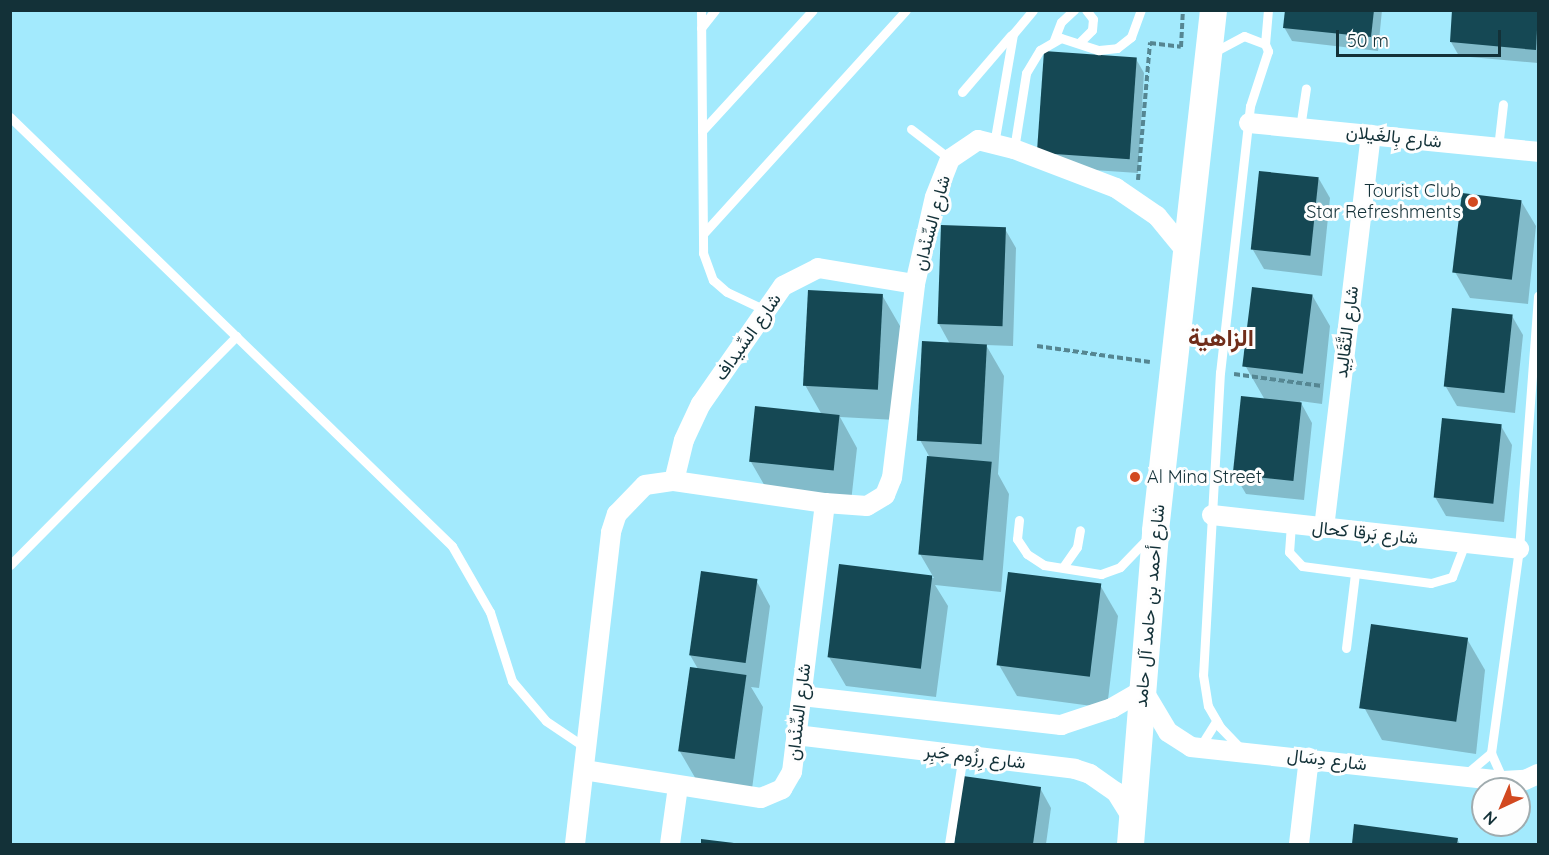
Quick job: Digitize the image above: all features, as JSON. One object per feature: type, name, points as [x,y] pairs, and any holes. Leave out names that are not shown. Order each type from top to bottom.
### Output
[{"type":"main road","name":"شارع أحمد بن حامد آل حامد","points":[[1131,832],[1155,530],[1185,250],[1210,55],[1213,10]]},
{"type":"street","name":"شارع بِالغَيلان","points":[[1249,123],[1539,152]]},
{"type":"street","name":"شارع التَّقَالِيد","points":[[1324,528],[1371,135]]},
{"type":"street","name":"شارع السِّنْدان","points":[[575,844],[611,532],[617,514],[645,485],[674,481],[825,503],[867,506],[885,495],[892,478],[915,284],[935,197],[950,159],[978,140],[1014,148],[1137,199],[1157,216],[1185,250]]},
{"type":"street","name":"شارع السِّيداف","points":[[674,481],[684,440],[701,404],[783,286],[818,268],[915,284]]},
{"type":"street","name":"شارع السِّنْدان","points":[[584,770],[761,798],[782,789],[792,772],[825,503]]},
{"type":"street","name":"شارع بَرقا كحال","points":[[1212,515],[1519,549]]},
{"type":"street","points":[[802,696],[1061,725],[1112,708],[1143,690]]},
{"type":"street","name":"شارع دِسَال","points":[[1143,690],[1172,737],[1198,749],[1243,750],[1471,777]]},
{"type":"street","name":"شارع رِزُوم جَبِر","points":[[796,735],[963,755],[1090,774],[1116,792],[1131,832]]},
{"type":"street","points":[[1299,844],[1309,758]]},
{"type":"street","points":[[670,844],[678,786]]},
{"type":"lane","points":[[701,10],[703,253],[713,280],[727,292],[765,310]]},
{"type":"lane","points":[[701,28],[716,10]]},
{"type":"lane","points":[[702,131],[813,10]]},
{"type":"lane","points":[[703,234],[906,10]]},
{"type":"lane","points":[[962,92],[1033,10]]},
{"type":"lane","points":[[1014,148],[1026,73],[1040,50],[1054,40],[1061,22],[1074,10]]},
{"type":"lane","points":[[1079,43],[1092,30],[1093,19],[1086,10]]},
{"type":"lane","points":[[1054,40],[1079,43],[1099,50],[1117,48],[1131,37],[1141,10]]},
{"type":"lane","points":[[1243,750],[1216,721],[1203,685],[1220,372],[1254,87],[1266,63],[1268,51],[1265,44],[1268,10]]},
{"type":"lane","points":[[994,144],[1012,34]]},
{"type":"lane","points":[[1210,55],[1244,36],[1265,44]]},
{"type":"lane","points":[[1006,71],[1026,73]]},
{"type":"lane","points":[[1300,128],[1306,87]]},
{"type":"lane","points":[[1498,148],[1503,104]]},
{"type":"lane","points":[[10,117],[452,546],[490,612],[512,681],[546,721],[586,748]]},
{"type":"lane","points":[[911,129],[950,159]]},
{"type":"lane","points":[[1501,777],[1491,753],[1519,549],[1539,296]]},
{"type":"lane","points":[[10,565],[237,336]]},
{"type":"lane","points":[[1019,520],[1017,539],[1027,554],[1044,565],[1101,574],[1120,567],[1155,530]]},
{"type":"lane","points":[[1291,524],[1288,546],[1296,563],[1355,574],[1441,583],[1456,572],[1466,543]]},
{"type":"lane","points":[[1063,567],[1077,547],[1080,530]]},
{"type":"lane","points":[[1346,648],[1355,574]]},
{"type":"lane","points":[[1198,749],[1210,736],[1216,721]]},
{"type":"lane","points":[[1461,776],[1481,765],[1491,753]]},
{"type":"lane","points":[[949,844],[963,755]]},
{"type":"path","points":[[1137,199],[1150,43],[1181,47],[1183,10]]},
{"type":"building","points":[[1285,10],[1374,10],[1371,37],[1283,28]]},
{"type":"building","points":[[1452,10],[1538,10],[1536,50],[1450,42]]},
{"type":"building","points":[[1044,51],[1137,57],[1130,159],[1037,153]]},
{"type":"building","points":[[1259,171],[1319,177],[1310,256],[1251,250]]},
{"type":"building","points":[[1462,193],[1522,200],[1512,280],[1452,272]]},
{"type":"building","points":[[941,225],[1006,227],[1003,326],[938,324]]},
{"type":"building","points":[[1252,287],[1313,294],[1303,374],[1242,366]]},
{"type":"building","points":[[808,290],[883,294],[878,390],[803,386]]},
{"type":"building","points":[[1452,308],[1513,314],[1504,393],[1444,387]]},
{"type":"building","points":[[922,341],[987,344],[982,444],[917,441]]},
{"type":"building","points":[[1241,396],[1302,402],[1293,481],[1233,475]]},
{"type":"building","points":[[755,406],[840,415],[834,471],[749,462]]},
{"type":"building","points":[[1442,418],[1502,424],[1493,504],[1434,498]]},
{"type":"building","points":[[927,456],[992,462],[983,560],[918,555]]},
{"type":"building","points":[[839,564],[932,575],[921,669],[828,657]]},
{"type":"building","points":[[701,571],[757,579],[746,663],[689,655]]},
{"type":"building","points":[[1008,572],[1101,583],[1090,677],[997,665]]},
{"type":"building","points":[[1371,624],[1468,638],[1456,722],[1359,708]]},
{"type":"building","points":[[690,667],[746,675],[735,759],[678,751]]},
{"type":"building","points":[[963,776],[1041,787],[1033,844],[954,844]]},
{"type":"building","points":[[1354,824],[1458,838],[1457,844],[1352,844]]},
{"type":"building","points":[[701,839],[734,843],[734,844],[701,844]]},
{"type":"place","name":"Tourist Club Star Refreshments","points":[[1473,202]]},
{"type":"place","name":"Al Mina Street","points":[[1135,477]]},
{"type":"district","name":"الزاهية","points":[[1221,338]]}]
